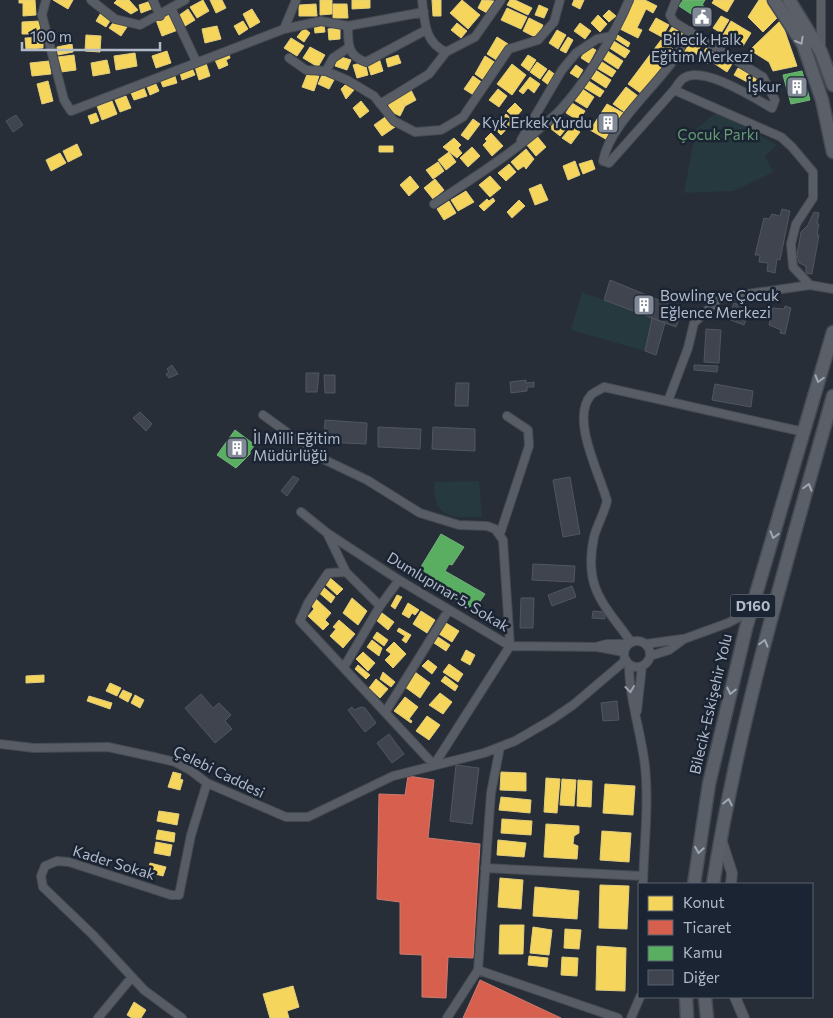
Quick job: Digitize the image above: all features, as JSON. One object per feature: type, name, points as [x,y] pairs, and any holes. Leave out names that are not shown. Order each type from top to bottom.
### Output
[{"type":"main road","points":[[774,0],[803,44],[822,100],[833,152]]},
{"type":"main road","points":[[789,0],[821,52],[833,86]]},
{"type":"main road","name":"Bilecik-Eskişehir Yolu","points":[[694,883],[709,784],[751,611],[833,332]]},
{"type":"main road","name":"D160","points":[[714,883],[720,838],[757,668],[833,396]]},
{"type":"main road","points":[[686,998],[687,1018]]},
{"type":"main road","points":[[705,998],[707,1018]]},
{"type":"street","points":[[46,0],[42,15],[64,100],[70,110],[284,29],[320,21],[348,26],[424,12]]},
{"type":"street","points":[[90,0],[115,19],[140,25],[160,16],[185,0]]},
{"type":"street","points":[[153,0],[160,16]]},
{"type":"street","points":[[284,29],[296,0]]},
{"type":"street","points":[[422,0],[426,30],[436,47],[446,52]]},
{"type":"street","points":[[380,104],[429,74],[446,52],[475,37],[501,0]]},
{"type":"street","points":[[289,58],[306,70],[326,71],[374,96],[394,121],[415,132],[440,130],[463,117],[509,49],[538,40],[554,22],[560,0]]},
{"type":"street","points":[[434,204],[516,148],[558,112],[591,69],[612,36],[629,0]]},
{"type":"street","points":[[676,0],[670,15],[674,22],[690,31],[762,77],[775,100],[772,108],[724,83],[701,74],[685,77],[609,163],[603,161],[605,151],[630,112],[673,61],[690,31]]},
{"type":"street","points":[[821,0],[821,52]]},
{"type":"street","points":[[171,8],[196,61]]},
{"type":"street","points":[[348,26],[348,48],[356,59],[366,62],[426,30]]},
{"type":"street","points":[[516,148],[562,70],[576,53],[597,39],[612,36]]},
{"type":"street","points":[[326,71],[333,58],[348,48]]},
{"type":"street","points":[[674,90],[781,137],[813,172],[813,198],[796,224],[791,244],[793,267],[810,285]]},
{"type":"street","points":[[668,401],[688,348],[694,323],[720,298],[810,285],[833,289]]},
{"type":"street","points":[[637,713],[631,698],[626,659],[630,643],[597,594],[592,581],[590,556],[594,534],[605,512],[607,501],[583,427],[584,407],[591,395],[604,387],[804,432]]},
{"type":"street","points":[[263,415],[325,460],[367,480],[420,513],[459,525],[487,526],[500,534]]},
{"type":"street","points":[[346,572],[328,573],[308,603],[300,621],[386,711],[434,765],[510,646],[504,549],[500,534],[528,446],[528,430],[506,416]]},
{"type":"street","name":"Dumlupınar 5. Sokak","points":[[301,512],[327,533],[399,580],[448,611],[510,646],[597,647],[607,644],[630,643]]},
{"type":"street","points":[[327,533],[346,572],[380,606]]},
{"type":"street","points":[[344,667],[380,606],[399,580]]},
{"type":"street","points":[[386,711],[448,611]]},
{"type":"street","points":[[630,643],[639,641],[646,644],[684,639],[728,623],[751,611]]},
{"type":"street","points":[[485,868],[643,880],[647,791],[637,713],[642,666],[650,656],[669,650],[684,639]]},
{"type":"street","points":[[646,644],[650,656]]},
{"type":"street","name":"Dumlupınar 5. Sokak","points":[[597,647],[626,659]]},
{"type":"street","points":[[626,659],[642,666]]},
{"type":"street","name":"Çelebi Caddesi","points":[[0,744],[34,748],[108,747],[175,762],[190,770],[207,783],[286,817],[308,817],[393,776],[500,748],[552,720],[626,659]]},
{"type":"street","points":[[447,1018],[478,970],[491,793],[500,748]]},
{"type":"street","name":"Kader Sokak","points":[[182,1018],[154,998],[132,977],[93,935],[43,887],[41,876],[45,866],[57,861],[69,862],[171,895],[179,895],[191,835],[207,783]]},
{"type":"street","points":[[720,838],[732,873],[731,883]]},
{"type":"street","points":[[478,970],[618,1018]]},
{"type":"street","points":[[98,1018],[132,977]]},
{"type":"street","points":[[631,1018],[640,998]]},
{"type":"street","points":[[735,998],[744,1018]]},
{"type":"green space","name":"Çocuk Parkı","points":[[717,112],[777,145],[765,156],[774,172],[733,191],[684,193],[696,129]]},
{"type":"green space","points":[[582,292],[652,318],[645,351],[571,330]]},
{"type":"green space","points":[[479,481],[482,517],[453,516],[441,510],[437,503],[434,482]]},
{"type":"building: Konut","points":[[19,0],[35,0],[36,15],[23,16],[23,3],[19,3]]},
{"type":"building: Konut","points":[[53,0],[73,0],[68,9]]},
{"type":"building: Konut","points":[[117,0],[129,0],[138,10],[131,14],[114,3]]},
{"type":"building: Konut","points":[[203,0],[209,11],[197,18],[190,7]]},
{"type":"building: Konut","points":[[210,0],[222,0],[226,8],[216,13]]},
{"type":"building: Konut","points":[[320,0],[332,0],[332,14],[320,15]]},
{"type":"building: Konut","points":[[352,0],[370,0],[370,8],[352,9]]},
{"type":"building: Konut","points":[[432,0],[441,0],[441,16],[433,16]]},
{"type":"building: Konut","points":[[462,0],[480,15],[468,29],[450,13]]},
{"type":"building: Konut","points":[[482,0],[494,1],[487,13],[478,8]]},
{"type":"building: Konut","points":[[510,0],[515,0],[532,8],[528,15],[507,5]]},
{"type":"building: Konut","points":[[574,0],[584,0],[580,9],[572,5]]},
{"type":"building: Konut","points":[[634,0],[645,0],[657,6],[653,13],[646,9],[637,28],[642,30],[638,38],[620,29]]},
{"type":"building: Konut","points":[[714,0],[734,0],[727,12],[712,3]]},
{"type":"building: Konut","points":[[759,0],[768,0],[780,15],[763,32],[748,17]]},
{"type":"building: Konut","points":[[151,1],[154,8],[141,13],[139,5]]},
{"type":"building: Konut","points":[[316,4],[317,16],[299,16],[299,5]]},
{"type":"building: Konut","points":[[333,4],[347,4],[348,18],[333,18]]},
{"type":"building: Konut","points":[[539,5],[548,9],[544,18],[535,15]]},
{"type":"building: Konut","points":[[507,8],[527,17],[521,29],[501,20]]},
{"type":"building: Konut","points":[[188,9],[195,20],[185,26],[178,16]]},
{"type":"building: Konut","points":[[252,9],[260,22],[250,28],[243,14]]},
{"type":"building: Konut","points":[[609,10],[616,16],[609,22],[603,16]]},
{"type":"building: Konut","points":[[102,11],[112,18],[106,27],[96,21]]},
{"type":"building: Konut","points":[[171,14],[178,30],[162,36],[156,20]]},
{"type":"building: Konut","points":[[598,15],[607,24],[600,32],[591,23]]},
{"type":"building: Konut","points":[[721,16],[729,20],[721,33],[713,28]]},
{"type":"building: Konut","points":[[529,18],[543,25],[537,38],[523,31]]},
{"type":"building: Konut","points":[[656,18],[669,25],[662,37],[649,30]]},
{"type":"building: Konut","points":[[116,19],[127,27],[121,36],[109,28]]},
{"type":"building: Konut","points":[[781,20],[797,66],[773,71],[769,62],[753,52],[752,48]]},
{"type":"building: Konut","points":[[40,21],[40,34],[22,34],[22,22]]},
{"type":"building: Konut","points":[[243,21],[248,29],[239,35],[234,26]]},
{"type":"building: Konut","points":[[731,21],[751,33],[743,46],[723,35]]},
{"type":"building: Konut","points":[[457,23],[467,31],[461,38],[451,30]]},
{"type":"building: Konut","points":[[580,23],[591,31],[585,39],[574,31]]},
{"type":"building: Konut","points":[[314,24],[324,24],[325,32],[315,33]]},
{"type":"building: Konut","points":[[217,26],[221,39],[205,43],[202,29]]},
{"type":"building: Konut","points":[[672,27],[686,35],[679,46],[665,38]]},
{"type":"building: Konut","points":[[304,28],[310,33],[304,42],[297,37]]},
{"type":"building: Konut","points":[[340,28],[340,39],[329,40],[328,29]]},
{"type":"building: Konut","points":[[557,30],[566,35],[558,49],[549,43]]},
{"type":"building: Konut","points":[[616,34],[630,43],[628,47],[614,38]]},
{"type":"building: Konut","points":[[86,35],[101,36],[100,52],[85,51]]},
{"type":"building: Konut","points":[[43,37],[43,48],[26,49],[25,38]]},
{"type":"building: Konut","points":[[497,37],[508,44],[498,61],[487,54]]},
{"type":"building: Konut","points":[[568,37],[573,40],[566,53],[560,50]]},
{"type":"building: Konut","points":[[690,37],[702,44],[694,58],[681,53]]},
{"type":"building: Konut","points":[[291,38],[304,46],[297,56],[284,48]]},
{"type":"building: Konut","points":[[612,40],[630,51],[625,58],[608,47]]},
{"type":"building: Konut","points":[[661,40],[674,50],[642,94],[628,84]]},
{"type":"building: Konut","points":[[72,44],[73,52],[58,55],[57,47]]},
{"type":"building: Konut","points":[[588,46],[596,50],[589,63],[581,58]]},
{"type":"building: Konut","points":[[310,47],[325,55],[318,67],[303,58]]},
{"type":"building: Konut","points":[[707,47],[715,52],[707,64],[699,58]]},
{"type":"building: Konut","points":[[606,50],[623,61],[618,69],[601,58]]},
{"type":"building: Konut","points":[[167,51],[171,63],[156,68],[152,56]]},
{"type":"building: Konut","points":[[135,53],[137,66],[116,70],[114,56]]},
{"type":"building: Konut","points":[[229,54],[230,58],[226,60],[228,65],[219,69],[215,60]]},
{"type":"building: Konut","points":[[717,54],[732,64],[727,72],[712,62]]},
{"type":"building: Konut","points":[[74,55],[76,70],[61,72],[58,57]]},
{"type":"building: Konut","points":[[398,55],[401,63],[388,67],[386,59]]},
{"type":"building: Konut","points":[[528,55],[536,60],[529,71],[521,65]]},
{"type":"building: Konut","points":[[338,56],[351,60],[347,70],[335,66]]},
{"type":"building: Konut","points":[[485,56],[496,63],[485,81],[475,74]]},
{"type":"building: Konut","points":[[379,58],[383,71],[371,75],[367,62]]},
{"type":"building: Konut","points":[[107,60],[110,73],[93,76],[91,63]]},
{"type":"building: Konut","points":[[599,60],[616,71],[612,77],[595,67]]},
{"type":"building: Konut","points":[[49,61],[51,74],[32,76],[30,63]]},
{"type":"building: Konut","points":[[365,62],[368,75],[357,78],[353,65]]},
{"type":"building: Konut","points":[[537,62],[547,69],[540,79],[530,72]]},
{"type":"building: Konut","points":[[206,63],[210,76],[199,80],[195,67]]},
{"type":"building: Konut","points":[[512,64],[526,75],[512,95],[497,84]]},
{"type":"building: Konut","points":[[576,65],[583,70],[578,78],[570,73]]},
{"type":"building: Konut","points":[[192,68],[195,75],[182,80],[180,73]]},
{"type":"building: Konut","points":[[738,68],[757,78],[753,85],[734,75]]},
{"type":"building: Konut","points":[[594,69],[611,80],[606,88],[589,77]]},
{"type":"building: Konut","points":[[549,70],[557,76],[550,86],[542,80]]},
{"type":"building: Konut","points":[[308,72],[319,76],[314,91],[302,87]]},
{"type":"building: Konut","points":[[174,73],[177,83],[163,87],[159,77]]},
{"type":"building: Konut","points":[[322,75],[334,80],[329,89],[318,84]]},
{"type":"building: Konut","points":[[473,76],[483,83],[475,96],[464,89]]},
{"type":"building: Konut","points":[[530,77],[540,84],[534,93],[528,88],[523,94],[519,91]]},
{"type":"building: Konut","points":[[587,80],[604,91],[600,97],[583,87]]},
{"type":"building: Konut","points":[[48,81],[53,101],[42,104],[37,84]]},
{"type":"building: Konut","points":[[347,83],[354,90],[346,99],[341,89]]},
{"type":"building: Konut","points":[[156,84],[159,91],[150,95],[147,87]]},
{"type":"building: Konut","points":[[626,87],[638,96],[626,113],[613,104]]},
{"type":"building: Konut","points":[[144,88],[147,96],[134,100],[131,93]]},
{"type":"building: Konut","points":[[410,88],[416,100],[405,106],[399,95]]},
{"type":"building: Konut","points":[[581,88],[594,97],[587,108],[574,100]]},
{"type":"building: Konut","points":[[498,89],[507,96],[499,107],[489,100]]},
{"type":"building: Konut","points":[[399,95],[405,106],[400,116],[390,111],[388,103]]},
{"type":"building: Konut","points":[[126,96],[131,108],[120,112],[115,100]]},
{"type":"building: Konut","points":[[112,101],[117,114],[102,120],[97,106]]},
{"type":"building: Konut","points":[[361,101],[369,111],[360,118],[353,108]]},
{"type":"building: Konut","points":[[515,103],[522,110],[515,118],[507,111]]},
{"type":"building: Konut","points":[[572,103],[585,111],[579,121],[566,113]]},
{"type":"building: Konut","name":"Kyk Erkek Yurdu","points":[[607,104],[627,115],[609,141],[590,130]]},
{"type":"building: Konut","points":[[96,113],[99,121],[91,124],[88,116]]},
{"type":"building: Konut","points":[[506,114],[514,121],[501,135],[494,128]]},
{"type":"building: Konut","points":[[388,115],[395,127],[382,136],[374,125]]},
{"type":"building: Konut","points":[[560,116],[570,124],[560,136],[550,128]]},
{"type":"building: Konut","points":[[473,119],[480,124],[468,140],[461,135]]},
{"type":"building: Konut","points":[[572,126],[580,132],[571,144],[562,138]]},
{"type":"building: Konut","points":[[491,133],[503,146],[492,156],[483,145],[487,141],[485,139]]},
{"type":"building: Konut","points":[[536,135],[546,147],[536,156],[526,144]]},
{"type":"building: Konut","points":[[454,138],[461,145],[458,148],[462,153],[457,158],[443,147]]},
{"type":"building: Konut","points":[[77,144],[82,155],[68,162],[63,151]]},
{"type":"building: Konut","points":[[379,146],[393,146],[393,152],[379,152]]},
{"type":"building: Konut","points":[[472,147],[480,156],[468,167],[460,158]]},
{"type":"building: Konut","points":[[526,149],[534,159],[526,169],[524,166],[518,170],[511,162]]},
{"type":"building: Konut","points":[[449,152],[456,162],[446,170],[438,160]]},
{"type":"building: Konut","points":[[60,153],[66,163],[51,171],[46,160]]},
{"type":"building: Konut","points":[[592,160],[595,169],[583,174],[579,164]]},
{"type":"building: Konut","points":[[575,161],[580,175],[568,180],[563,166]]},
{"type":"building: Konut","points":[[438,162],[444,171],[433,179],[426,170]]},
{"type":"building: Konut","points":[[509,164],[516,172],[506,181],[498,173]]},
{"type":"building: Konut","points":[[410,176],[419,187],[409,196],[400,185]]},
{"type":"building: Konut","points":[[490,176],[501,188],[490,197],[479,185]]},
{"type":"building: Konut","points":[[435,179],[444,190],[433,199],[424,188]]},
{"type":"building: Konut","points":[[541,184],[548,200],[535,205],[529,189]]},
{"type":"building: Konut","points":[[466,191],[474,202],[458,211],[451,200]]},
{"type":"building: Konut","points":[[493,198],[495,201],[484,211],[479,206],[487,199],[489,201]]},
{"type":"building: Konut","points":[[519,200],[525,206],[512,218],[507,212]]},
{"type":"building: Konut","points":[[449,201],[456,213],[444,220],[437,209]]},
{"type":"building: Konut","points":[[329,577],[343,589],[337,595],[324,583]]},
{"type":"building: Konut","points":[[322,586],[335,597],[331,603],[317,591]]},
{"type":"building: Konut","points":[[397,595],[402,597],[395,609],[391,606]]},
{"type":"building: Konut","points":[[352,598],[367,611],[358,625],[343,613]]},
{"type":"building: Konut","points":[[316,599],[331,613],[325,620],[329,624],[323,630],[308,616],[314,609],[311,605]]},
{"type":"building: Konut","points":[[408,603],[419,610],[415,615],[412,613],[409,618],[402,614]]},
{"type":"building: Konut","points":[[421,611],[435,620],[427,633],[413,624]]},
{"type":"building: Konut","points":[[382,613],[394,622],[388,630],[376,620]]},
{"type":"building: Konut","points":[[339,620],[355,634],[343,648],[330,636],[336,629],[333,627]]},
{"type":"building: Konut","points":[[446,623],[459,631],[452,642],[439,634]]},
{"type":"building: Konut","points":[[399,628],[411,635],[406,643],[402,640],[405,636],[397,631]]},
{"type":"building: Konut","points":[[377,632],[388,640],[384,646],[373,638]]},
{"type":"building: Konut","points":[[438,637],[450,645],[446,651],[434,643]]},
{"type":"building: Konut","points":[[372,640],[382,648],[379,656],[367,647]]},
{"type":"building: Konut","points":[[394,642],[406,654],[393,668],[385,660],[391,654],[386,650]]},
{"type":"building: Konut","points":[[466,650],[475,655],[470,665],[461,660]]},
{"type":"building: Konut","points":[[363,652],[375,663],[368,671],[356,659]]},
{"type":"building: Konut","points":[[428,660],[437,667],[432,674],[422,666]]},
{"type":"building: Konut","points":[[449,664],[463,674],[458,682],[443,672]]},
{"type":"building: Konut","points":[[358,665],[370,675],[366,679],[355,669]]},
{"type":"building: Konut","points":[[383,672],[395,682],[391,687],[380,679]]},
{"type":"building: Konut","points":[[415,672],[430,683],[420,698],[405,687]]},
{"type":"building: Konut","points":[[44,675],[44,682],[26,683],[26,676]]},
{"type":"building: Konut","points":[[445,676],[458,686],[455,691],[441,681]]},
{"type":"building: Konut","points":[[376,679],[388,689],[380,698],[369,688]]},
{"type":"building: Konut","points":[[110,683],[121,688],[117,696],[106,691]]},
{"type":"building: Konut","points":[[123,690],[132,694],[128,702],[119,697]]},
{"type":"building: Konut","points":[[440,693],[452,702],[443,714],[429,705]]},
{"type":"building: Konut","points":[[135,695],[144,700],[140,708],[131,703]]},
{"type":"building: Konut","points":[[89,696],[112,703],[110,709],[87,701]]},
{"type":"building: Konut","points":[[405,697],[418,707],[409,719],[412,721],[411,723],[394,711]]},
{"type":"building: Konut","points":[[427,716],[440,725],[429,740],[416,731]]},
{"type":"building: Konut","points":[[173,772],[181,774],[180,779],[183,780],[180,790],[168,787]]},
{"type":"building: Konut","points":[[501,772],[526,773],[526,791],[500,790]]},
{"type":"building: Konut","points":[[546,778],[560,779],[557,813],[544,812]]},
{"type":"building: Konut","points":[[562,779],[576,780],[574,806],[560,805]]},
{"type":"building: Konut","points":[[578,780],[592,781],[591,807],[577,806]]},
{"type":"building: Konut","points":[[605,784],[635,786],[633,815],[603,813]]},
{"type":"building: Konut","points":[[501,797],[531,800],[530,813],[499,810]]},
{"type":"building: Konut","points":[[159,811],[179,814],[177,825],[157,821]]},
{"type":"building: Konut","points":[[502,819],[532,821],[531,835],[501,833]]},
{"type":"building: Konut","points":[[546,824],[579,826],[579,833],[574,836],[573,844],[578,846],[577,859],[544,857]]},
{"type":"building: Konut","points":[[158,830],[175,833],[174,842],[156,839]]},
{"type":"building: Konut","points":[[602,831],[631,833],[629,862],[600,860]]},
{"type":"building: Konut","points":[[498,840],[526,843],[524,857],[497,855]]},
{"type":"building: Konut","points":[[156,842],[172,845],[170,856],[154,853]]},
{"type":"building: Konut","points":[[150,863],[166,867],[163,876],[147,872]]},
{"type":"building: Konut","points":[[500,878],[523,880],[521,909],[498,907]]},
{"type":"building: Konut","points":[[600,885],[629,886],[627,929],[599,928]]},
{"type":"building: Konut","points":[[535,887],[579,891],[577,919],[533,916]]},
{"type":"building: Konut","points":[[500,925],[524,925],[523,954],[499,954]]},
{"type":"building: Konut","points":[[533,927],[552,930],[549,955],[530,953]]},
{"type":"building: Konut","points":[[565,929],[581,930],[579,949],[564,948]]},
{"type":"building: Konut","points":[[597,946],[626,948],[625,991],[596,990]]},
{"type":"building: Konut","points":[[529,956],[548,958],[547,967],[528,965]]},
{"type":"building: Konut","points":[[562,957],[578,958],[577,976],[561,975]]},
{"type":"building: Konut","points":[[293,986],[299,1007],[287,1011],[289,1018],[270,1018],[263,994]]},
{"type":"building: Konut","points":[[134,1002],[146,1010],[141,1018],[132,1018],[127,1015]]},
{"type":"building: Ticaret","points":[[408,776],[434,780],[428,838],[480,844],[473,958],[448,957],[446,998],[422,997],[422,955],[400,954],[400,902],[377,899],[379,794],[405,795]]},
{"type":"building: Ticaret","points":[[480,980],[561,1018],[463,1018]]},
{"type":"building: Kamu","name":"Bilecik Halk Eğitim Merkezi","points":[[683,0],[705,0],[702,5],[712,11],[705,23],[679,6]]},
{"type":"building: Kamu","name":"İşkur","points":[[802,71],[810,100],[791,104],[783,75]]},
{"type":"building: Kamu","name":"İl Milli Eğitim Müdürlüğü","points":[[235,430],[255,445],[250,454],[236,468],[217,455]]},
{"type":"building: Kamu","points":[[441,534],[464,547],[452,565],[449,564],[445,571],[485,594],[474,610],[416,575]]},
{"type":"building: Diğer","points":[[16,115],[23,125],[13,132],[6,121]]},
{"type":"building: Diğer","points":[[782,209],[790,211],[780,260],[777,259],[775,273],[767,271],[768,263],[759,262],[760,255],[755,255],[764,218],[769,219],[772,214],[780,216]]},
{"type":"building: Diğer","points":[[814,212],[819,213],[817,235],[819,235],[812,274],[806,273],[806,266],[799,263],[797,255],[801,232],[808,225]]},
{"type":"building: Diğer","name":"Bowling ve Çocuk Eğlence Merkezi","points":[[610,280],[683,310],[676,327],[604,300]]},
{"type":"building: Diğer","points":[[734,303],[750,309],[744,325],[728,319]]},
{"type":"building: Diğer","points":[[785,306],[791,308],[785,334],[780,333],[781,330],[769,325],[773,308],[784,309]]},
{"type":"building: Diğer","points":[[652,318],[665,323],[656,355],[645,351]]},
{"type":"building: Diğer","points":[[706,329],[721,330],[719,363],[704,362]]},
{"type":"building: Diğer","points":[[172,365],[178,374],[169,378],[166,374],[169,372],[167,369]]},
{"type":"building: Diğer","points":[[694,365],[718,366],[717,372],[694,370]]},
{"type":"building: Diğer","points":[[306,373],[319,373],[317,392],[306,392]]},
{"type":"building: Diğer","points":[[324,375],[335,375],[335,393],[325,393]]},
{"type":"building: Diğer","points":[[526,380],[526,383],[534,382],[534,387],[527,387],[527,391],[511,393],[510,382]]},
{"type":"building: Diğer","points":[[456,383],[469,383],[468,406],[455,406]]},
{"type":"building: Diğer","points":[[715,384],[753,391],[751,407],[712,400]]},
{"type":"building: Diğer","points":[[140,412],[152,424],[146,431],[133,418]]},
{"type":"building: Diğer","points":[[325,420],[367,423],[366,444],[324,442]]},
{"type":"building: Diğer","points":[[378,427],[421,429],[420,449],[378,447]]},
{"type":"building: Diğer","points":[[433,427],[475,429],[475,451],[432,449]]},
{"type":"building: Diğer","points":[[293,476],[299,479],[287,496],[281,491]]},
{"type":"building: Diğer","points":[[570,477],[580,534],[563,537],[553,480]]},
{"type":"building: Diğer","points":[[533,564],[575,566],[574,582],[532,580]]},
{"type":"building: Diğer","points":[[572,586],[576,597],[552,606],[548,595]]},
{"type":"building: Diğer","points":[[521,598],[534,598],[533,628],[520,628]]},
{"type":"building: Diğer","points":[[593,611],[605,612],[605,619],[592,618]]},
{"type":"building: Diğer","points":[[201,694],[213,708],[219,703],[231,715],[225,721],[232,729],[215,743],[185,708]]},
{"type":"building: Diğer","points":[[617,701],[619,720],[603,721],[601,703]]},
{"type":"building: Diğer","points":[[352,707],[354,710],[361,707],[365,708],[376,723],[365,732],[348,710]]},
{"type":"building: Diğer","points":[[389,734],[404,754],[392,763],[377,743]]},
{"type":"building: Diğer","points":[[456,765],[479,768],[472,824],[450,821]]},
{"type":"place","name":"Bilecik Halk Eğitim Merkezi","points":[[702,17]]},
{"type":"place","name":"İşkur","points":[[797,87]]},
{"type":"place","name":"Kyk Erkek Yurdu","points":[[608,123]]},
{"type":"place","name":"Bowling ve Çocuk Eğlence Merkezi","points":[[644,305]]},
{"type":"place","name":"İl Milli Eğitim Müdürlüğü","points":[[237,448]]}]
